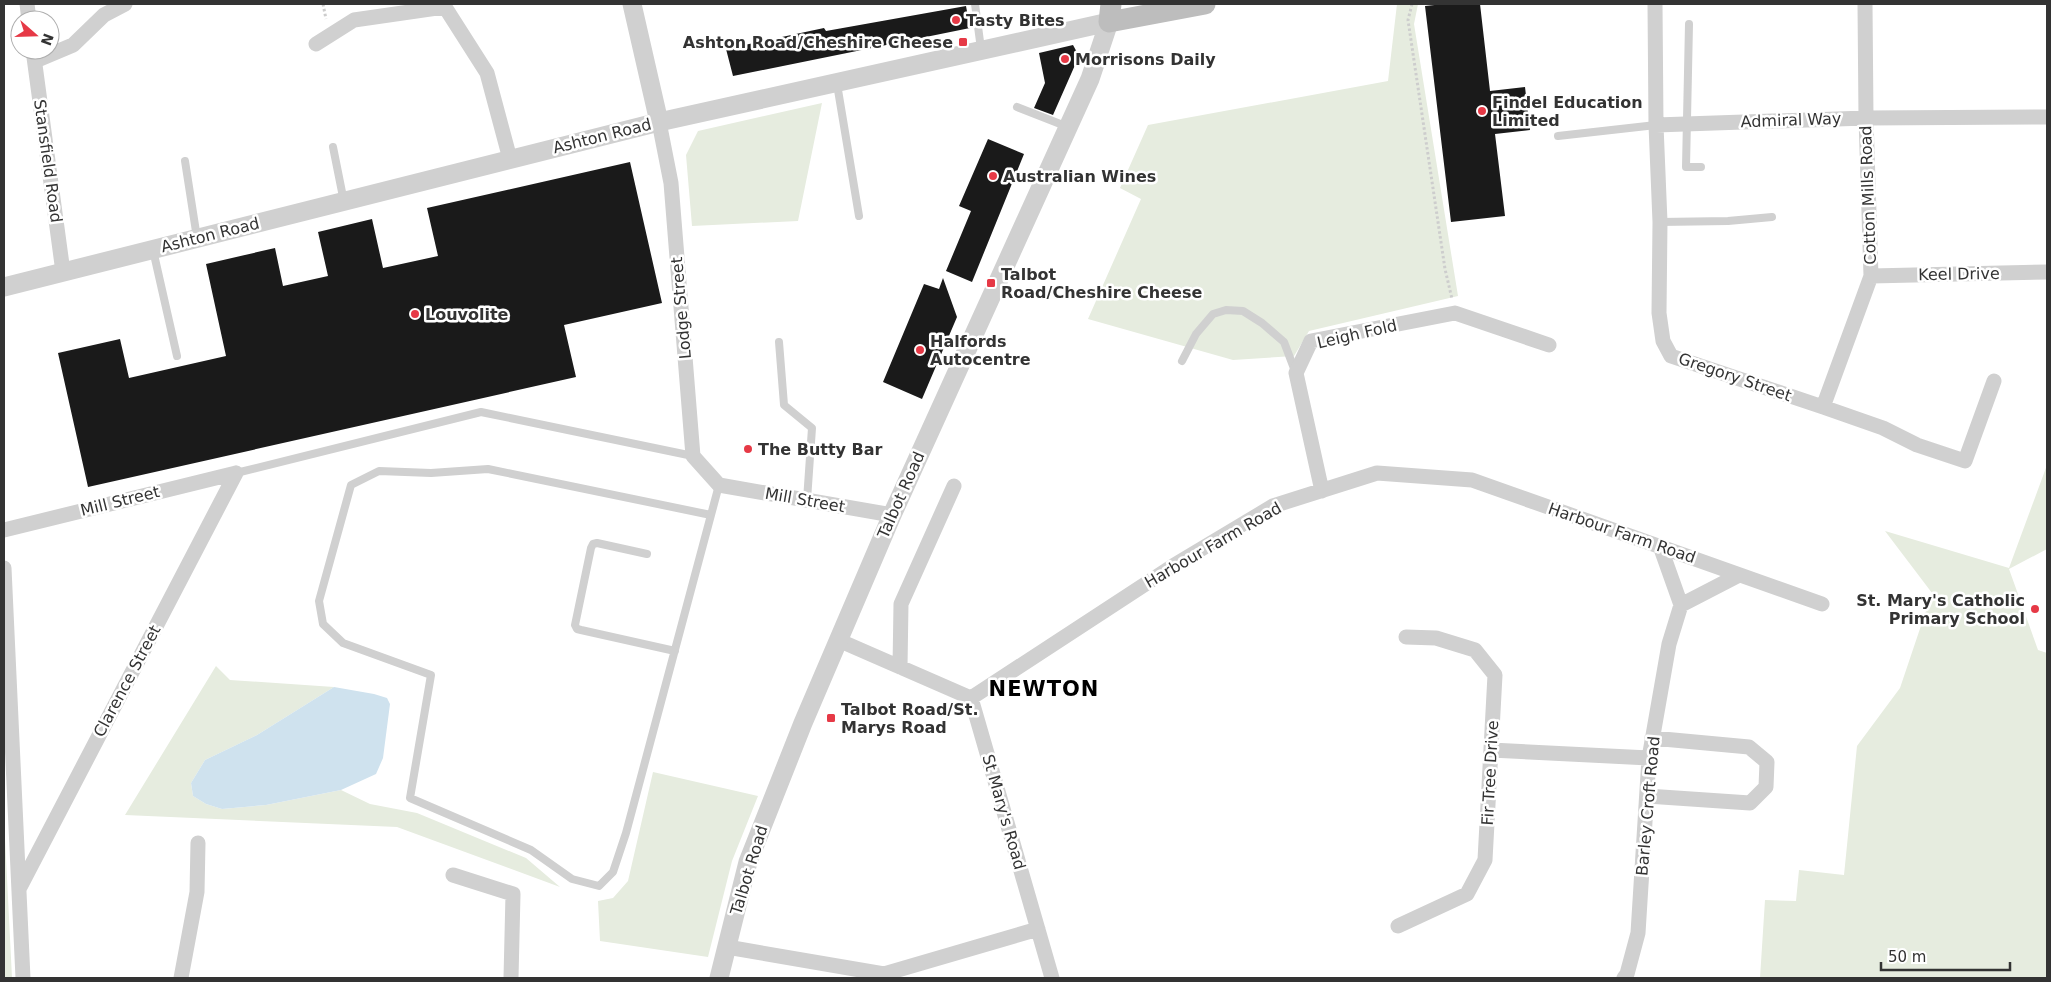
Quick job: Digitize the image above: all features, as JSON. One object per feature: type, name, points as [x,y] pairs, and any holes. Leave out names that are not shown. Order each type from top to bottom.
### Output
[{"type":"main road","name":"Ashton Road","points":[[1110,13],[1205,4]]},
{"type":"street","points":[[60,49],[73,45],[104,15],[125,4]]},
{"type":"street","points":[[632,4],[659,122]]},
{"type":"street","name":"Gregory Street","points":[[1655,4],[1656,124],[1660,222],[1659,313],[1663,341],[1671,356],[1883,428],[1917,445],[1965,461],[1994,381]]},
{"type":"street","name":"Cotton Mills Road","points":[[1823,407],[1871,276],[1866,118],[1865,4]]},
{"type":"street","points":[[316,44],[354,20],[443,6],[488,73],[510,159]]},
{"type":"street","name":"Ashton Road","points":[[4,287],[659,122],[981,49],[1110,13]]},
{"type":"street","name":"Talbot Road","points":[[719,978],[748,862],[803,723],[892,514],[1090,79],[1110,13]]},
{"type":"street","name":"Stansfield Road","points":[[35,60],[63,272]]},
{"type":"street","name":"Admiral Way","points":[[1656,124],[1866,118],[2047,117]]},
{"type":"street","name":"Lodge Street","points":[[659,122],[671,183],[693,456]]},
{"type":"street","name":"Keel Drive","points":[[1871,276],[2047,272]]},
{"type":"street","points":[[1454,312],[1549,345]]},
{"type":"street","name":"Leigh Fold","points":[[1296,373],[1311,341],[1454,312]]},
{"type":"street","points":[[1296,373],[1322,490]]},
{"type":"street","points":[[693,456],[719,485]]},
{"type":"street","name":"Mill Street","points":[[4,530],[236,473]]},
{"type":"street","name":"Clarence Street","points":[[18,889],[236,473]]},
{"type":"street","name":"Harbour Farm Road","points":[[971,698],[1173,566],[1273,506],[1377,473],[1472,480],[1822,604]]},
{"type":"street","name":"Mill Street","points":[[719,485],[892,514]]},
{"type":"street","points":[[900,667],[901,604],[954,486]]},
{"type":"street","points":[[1660,546],[1681,605],[1739,575]]},
{"type":"street","points":[[4,568],[23,978]]},
{"type":"street","name":"Barley Croft Road","points":[[1624,978],[1627,974],[1638,933],[1649,758],[1652,738],[1669,644],[1681,605]]},
{"type":"street","name":"Fir Tree Drive","points":[[1398,926],[1466,894],[1485,860],[1495,675],[1475,650],[1436,638],[1406,637]]},
{"type":"street","points":[[838,640],[971,698]]},
{"type":"street","name":"St Mary's Road","points":[[971,698],[1052,978]]},
{"type":"street","points":[[1647,796],[1750,803],[1766,787],[1767,762],[1749,747],[1652,738]]},
{"type":"street","points":[[1491,750],[1649,758]]},
{"type":"street","points":[[181,978],[197,892],[198,843]]},
{"type":"street","points":[[453,874],[513,894],[511,978]]},
{"type":"street","points":[[727,947],[884,974],[1038,929]]},
{"type":"lane","points":[[975,4],[981,49]]},
{"type":"lane","points":[[1690,24],[1686,167],[1701,167]]},
{"type":"lane","points":[[836,82],[859,216]]},
{"type":"lane","points":[[1017,107],[1068,127]]},
{"type":"lane","points":[[1558,136],[1656,124]]},
{"type":"lane","points":[[333,147],[344,202]]},
{"type":"lane","points":[[185,161],[197,238]]},
{"type":"lane","points":[[1660,222],[1728,221],[1772,217]]},
{"type":"lane","points":[[154,250],[177,356]]},
{"type":"lane","points":[[1182,362],[1196,334],[1213,314],[1226,310],[1243,311],[1262,323],[1284,342],[1296,373]]},
{"type":"lane","points":[[779,342],[784,405],[812,428],[807,500]]},
{"type":"lane","points":[[236,473],[482,412],[693,456]]},
{"type":"lane","points":[[711,515],[488,469],[431,473],[379,471],[351,485],[319,601],[323,624],[343,643],[431,676],[410,798],[531,850],[572,879],[599,886],[613,872],[626,833],[675,651],[719,485]]},
{"type":"lane","points":[[647,554],[598,543],[593,544],[576,624],[577,629],[675,651]]},
{"type":"path","points":[[324,4],[325,11]]},
{"type":"path","points":[[1412,4],[1408,20],[1445,269],[1454,312]]},
{"type":"shaded area","points":[[1397,4],[1418,4],[1414,24],[1458,296],[1309,331],[1294,356],[1233,360],[1088,319],[1141,199],[1120,188],[1148,125],[1388,81]]},
{"type":"shaded area","points":[[822,103],[798,221],[692,226],[686,155],[698,131]]},
{"type":"shaded area","points":[[2047,465],[2047,549],[2009,569],[2038,650],[2047,653],[2047,978],[1760,978],[1765,900],[1796,901],[1799,870],[1844,875],[1857,746],[1900,688],[1932,593],[1885,531],[2009,568]]},
{"type":"shaded area","points":[[216,666],[230,680],[334,687],[257,735],[205,760],[191,783],[193,796],[206,804],[222,809],[266,805],[341,790],[370,804],[417,813],[526,858],[560,887],[397,827],[125,815]]},
{"type":"shaded area","points":[[653,772],[758,796],[732,861],[708,957],[600,941],[598,901],[613,898],[628,881]]},
{"type":"shaded area","points":[[4,818],[12,978],[4,978]]},
{"type":"water","points":[[334,687],[374,694],[387,698],[390,704],[383,758],[376,774],[341,790],[266,805],[222,809],[206,804],[193,796],[191,783],[205,760],[257,735]]},
{"type":"building","name":"Findel Education Limited","points":[[1480,4],[1490,91],[1525,87],[1530,130],[1495,134],[1505,216],[1451,222],[1425,6]]},
{"type":"building","points":[[966,6],[970,28],[733,76],[726,49],[824,28],[826,31]]},
{"type":"building","points":[[1073,45],[1079,56],[1053,115],[1034,108],[1045,83],[1039,53]]},
{"type":"building","name":"Australian Wines","points":[[988,139],[1024,154],[972,282],[946,271],[971,211],[959,206]]},
{"type":"building","name":"Louvolite","points":[[630,162],[662,303],[564,325],[576,377],[88,487],[58,353],[120,339],[129,378],[226,356],[206,264],[275,248],[283,286],[328,276],[318,232],[372,219],[383,268],[438,256],[427,208]]},
{"type":"building","name":"Halfords Autocentre","points":[[943,278],[957,317],[922,399],[883,382],[924,284],[939,289]]},
{"type":"place","name":"Tasty Bites","points":[[956,20]]},
{"type":"place","name":"Ashton Road/Cheshire Cheese","points":[[963,42]]},
{"type":"place","name":"Morrisons Daily","points":[[1065,59]]},
{"type":"place","name":"Findel Education Limited","points":[[1482,111]]},
{"type":"place","name":"Australian Wines","points":[[993,176]]},
{"type":"place","name":"Talbot Road/Cheshire Cheese","points":[[991,283]]},
{"type":"place","name":"Louvolite","points":[[415,314]]},
{"type":"place","name":"Halfords Autocentre","points":[[920,350]]},
{"type":"place","name":"The Butty Bar","points":[[748,449]]},
{"type":"place","name":"St. Mary's Catholic Primary School","points":[[2035,609]]},
{"type":"place","name":"Talbot Road/St. Marys Road","points":[[831,718]]},
{"type":"district","name":"NEWTON","points":[[1044,689]]}]
